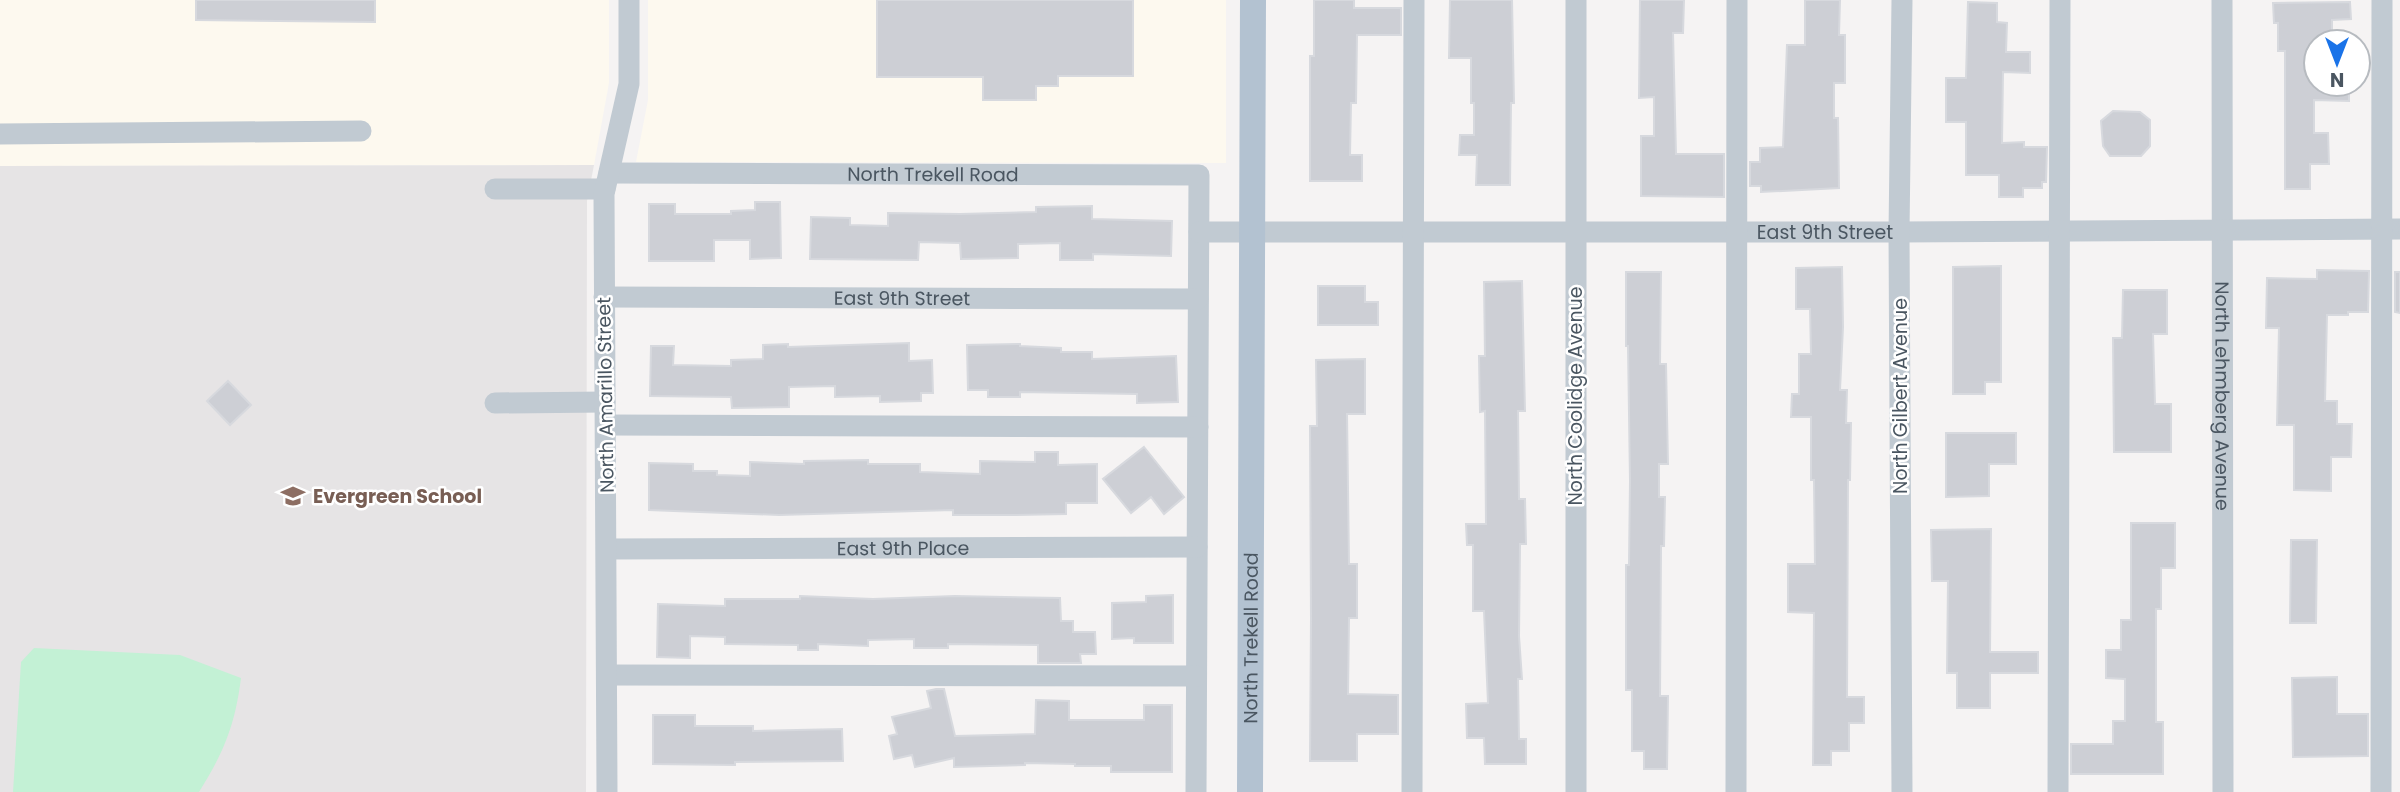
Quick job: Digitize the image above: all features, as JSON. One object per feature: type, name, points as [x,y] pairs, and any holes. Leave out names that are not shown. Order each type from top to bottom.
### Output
[{"type":"main road","name":"North Trekell Road","points":[[1251,792],[1252,0]]},
{"type":"street","name":"North Amarillo Street","points":[[607,792],[604,297],[607,181],[629,84],[629,0]]},
{"type":"street","points":[[1412,792],[1414,0]]},
{"type":"street","name":"North Coolidge Avenue","points":[[1576,0],[1576,792]]},
{"type":"street","points":[[1735,792],[1737,0]]},
{"type":"street","name":"North Gilbert Avenue","points":[[1902,0],[1899,232],[1902,792]]},
{"type":"street","points":[[2059,792],[2060,0]]},
{"type":"street","name":"North Lehmberg Avenue","points":[[2222,0],[2223,792]]},
{"type":"street","points":[[2381,792],[2391,229],[2382,0]]},
{"type":"street","points":[[0,134],[361,131]]},
{"type":"street","name":"North Trekell Road","points":[[607,181],[1199,175],[1196,792]]},
{"type":"street","points":[[495,189],[607,181]]},
{"type":"street","name":"East 9th Street","points":[[1252,231],[1899,232],[2391,229]]},
{"type":"street","points":[[1199,232],[1252,231]]},
{"type":"street","name":"East 9th Street","points":[[604,297],[1198,299]]},
{"type":"street","points":[[495,403],[605,402]]},
{"type":"street","points":[[606,425],[1198,428]]},
{"type":"street","name":"East 9th Place","points":[[607,550],[1197,547]]},
{"type":"street","points":[[607,675],[1196,676]]},
{"type":"shaded area","points":[[0,0],[609,0],[609,83],[594,165],[0,166]]},
{"type":"shaded area","points":[[648,0],[1226,0],[1226,163],[636,162],[648,100]]},
{"type":"shaded area","name":"Evergreen School","points":[[594,165],[587,201],[586,792],[0,792],[0,166]]},
{"type":"green space","points":[[34,648],[180,655],[241,678],[227,738],[199,792],[13,792],[21,662]]},
{"type":"building","points":[[196,0],[375,0],[375,22],[196,20]]},
{"type":"building","points":[[877,0],[1133,0],[1133,76],[1058,76],[1058,86],[1036,86],[1036,100],[983,100],[983,77],[877,77]]},
{"type":"building","points":[[1314,0],[1354,0],[1354,8],[1401,8],[1401,35],[1357,35],[1356,103],[1351,103],[1350,155],[1362,155],[1362,181],[1310,181],[1310,56],[1314,56]]},
{"type":"building","points":[[1450,0],[1512,0],[1514,103],[1511,103],[1510,185],[1476,185],[1477,155],[1459,155],[1460,135],[1474,135],[1474,103],[1471,103],[1471,58],[1449,58]]},
{"type":"building","points":[[1640,0],[1684,0],[1683,33],[1673,33],[1676,154],[1724,154],[1724,197],[1641,196],[1641,136],[1654,136],[1654,97],[1639,98]]},
{"type":"building","points":[[1805,0],[1840,0],[1839,35],[1845,35],[1845,83],[1834,83],[1834,118],[1838,118],[1839,188],[1761,192],[1761,186],[1750,186],[1750,162],[1760,162],[1760,148],[1783,147],[1787,45],[1805,45]]},
{"type":"building","points":[[1968,2],[1997,3],[1997,22],[2007,23],[2006,52],[2030,52],[2030,73],[2003,72],[2002,143],[2024,142],[2024,147],[2047,147],[2046,182],[2042,182],[2042,188],[2023,188],[2023,197],[1999,197],[1999,175],[1966,175],[1966,122],[1946,122],[1946,78],[1966,78]]},
{"type":"building","points":[[2350,2],[2351,19],[2332,20],[2332,28],[2302,28],[2302,98],[2349,98],[2349,101],[2314,100],[2314,133],[2328,133],[2329,164],[2310,164],[2310,189],[2285,189],[2285,51],[2278,51],[2278,23],[2274,23],[2273,3]]},
{"type":"building","points":[[2113,111],[2140,112],[2150,120],[2150,146],[2141,156],[2110,156],[2103,146],[2101,121]]},
{"type":"building","points":[[755,202],[780,202],[781,258],[750,259],[750,240],[714,240],[714,261],[649,261],[649,204],[675,204],[675,214],[731,214],[731,211],[755,210]]},
{"type":"building","points":[[1092,206],[1092,219],[1172,221],[1171,256],[1093,254],[1093,260],[1060,260],[1060,243],[1018,244],[1018,258],[961,259],[960,243],[919,242],[918,260],[810,259],[811,217],[850,218],[850,225],[888,226],[888,213],[1036,212],[1036,207]]},
{"type":"building","points":[[2001,266],[2001,382],[1985,382],[1985,394],[1953,394],[1953,267]]},
{"type":"building","points":[[1842,267],[1840,390],[1847,390],[1846,423],[1851,423],[1848,480],[1847,697],[1864,697],[1864,723],[1849,723],[1849,751],[1831,751],[1831,765],[1813,765],[1814,613],[1788,612],[1788,564],[1815,564],[1811,417],[1791,417],[1792,394],[1799,394],[1799,354],[1811,354],[1810,309],[1796,309],[1796,268]]},
{"type":"building","points":[[2317,270],[2369,271],[2368,312],[2327,315],[2325,401],[2337,401],[2337,424],[2352,424],[2351,457],[2331,457],[2331,491],[2294,490],[2294,425],[2277,425],[2279,328],[2266,328],[2267,278],[2317,279]]},
{"type":"building","points":[[1626,272],[1661,272],[1660,364],[1666,364],[1668,464],[1659,464],[1659,497],[1665,497],[1664,546],[1661,546],[1660,696],[1668,696],[1667,769],[1644,769],[1644,751],[1632,751],[1632,690],[1626,690],[1626,565],[1629,565],[1630,481]]},
{"type":"building","points":[[2395,272],[2400,272],[2400,313],[2395,312]]},
{"type":"building","points":[[1522,281],[1525,411],[1518,411],[1519,499],[1525,499],[1526,544],[1520,544],[1519,636],[1522,679],[1518,679],[1519,739],[1526,739],[1526,764],[1485,764],[1484,738],[1467,738],[1466,704],[1488,703],[1484,611],[1473,611],[1473,545],[1467,545],[1466,524],[1486,524],[1485,411],[1480,412],[1479,356],[1485,356],[1484,282]]},
{"type":"building","points":[[1318,286],[1365,286],[1365,302],[1378,302],[1378,325],[1318,325]]},
{"type":"building","points":[[2123,290],[2167,290],[2167,334],[2153,334],[2155,404],[2171,404],[2171,452],[2114,452],[2113,338],[2122,338]]},
{"type":"building","points":[[909,343],[909,361],[932,360],[933,393],[921,393],[921,401],[880,402],[880,396],[835,397],[835,386],[789,387],[789,407],[732,408],[731,397],[650,396],[651,346],[674,346],[673,365],[731,366],[731,360],[763,359],[763,345],[788,344],[788,347]]},
{"type":"building","points":[[1020,344],[1061,348],[1061,352],[1092,352],[1092,359],[1176,356],[1178,402],[1137,403],[1137,394],[1020,392],[1020,397],[988,397],[988,390],[968,390],[967,345]]},
{"type":"building","points":[[1365,359],[1365,414],[1347,414],[1349,564],[1357,564],[1357,618],[1349,618],[1348,694],[1398,695],[1398,734],[1357,734],[1357,761],[1310,761],[1310,426],[1317,426],[1316,360]]},
{"type":"building","points":[[228,381],[251,405],[230,425],[207,401]]},
{"type":"building","points":[[1946,433],[2016,433],[2016,464],[1989,464],[1989,496],[1946,497]]},
{"type":"building","points":[[1144,447],[1184,497],[1164,514],[1151,497],[1131,513],[1103,479]]},
{"type":"building","points":[[1035,452],[1058,452],[1058,465],[1097,464],[1097,503],[1066,503],[1066,514],[1014,515],[953,515],[953,510],[779,515],[649,510],[649,463],[693,464],[693,471],[750,476],[750,462],[804,464],[804,461],[868,460],[868,464],[920,464],[920,472],[980,474],[980,461],[1035,462]]},
{"type":"building","points":[[2131,523],[2175,523],[2175,568],[2161,568],[2161,609],[2156,609],[2156,722],[2163,722],[2163,774],[2071,774],[2071,744],[2113,744],[2113,721],[2125,721],[2125,679],[2106,678],[2106,650],[2121,650],[2121,620],[2131,620]]},
{"type":"building","points":[[1991,529],[1990,652],[2038,652],[2038,673],[1990,673],[1990,708],[1957,708],[1957,673],[1947,673],[1948,581],[1932,581],[1931,530]]},
{"type":"building","points":[[2291,540],[2317,540],[2316,623],[2290,623]]},
{"type":"building","points":[[1173,595],[1173,643],[1134,643],[1134,638],[1112,639],[1112,603],[1146,602],[1146,596]]},
{"type":"building","points":[[800,596],[873,599],[955,596],[1060,598],[1061,621],[1073,621],[1073,632],[1095,632],[1096,654],[1080,654],[1081,663],[1038,663],[1038,645],[948,644],[948,648],[914,648],[914,639],[868,640],[868,646],[818,644],[818,650],[798,650],[798,645],[725,644],[725,637],[690,636],[690,658],[657,657],[658,604],[725,606],[725,599],[800,599]]},
{"type":"building","points":[[2337,677],[2337,714],[2368,714],[2368,756],[2293,757],[2292,678]]},
{"type":"building","points":[[944,689],[955,736],[1035,734],[1036,700],[1069,701],[1069,720],[1144,720],[1144,705],[1172,705],[1172,772],[1111,772],[1111,766],[1075,764],[1025,763],[954,767],[954,758],[915,767],[912,755],[894,759],[889,736],[897,734],[892,717],[931,708],[927,691]]},
{"type":"building","points":[[653,715],[695,715],[695,726],[753,726],[753,731],[842,729],[843,761],[735,762],[735,765],[653,764]]},
{"type":"place","name":"Evergreen School","points":[[293,496]]}]
